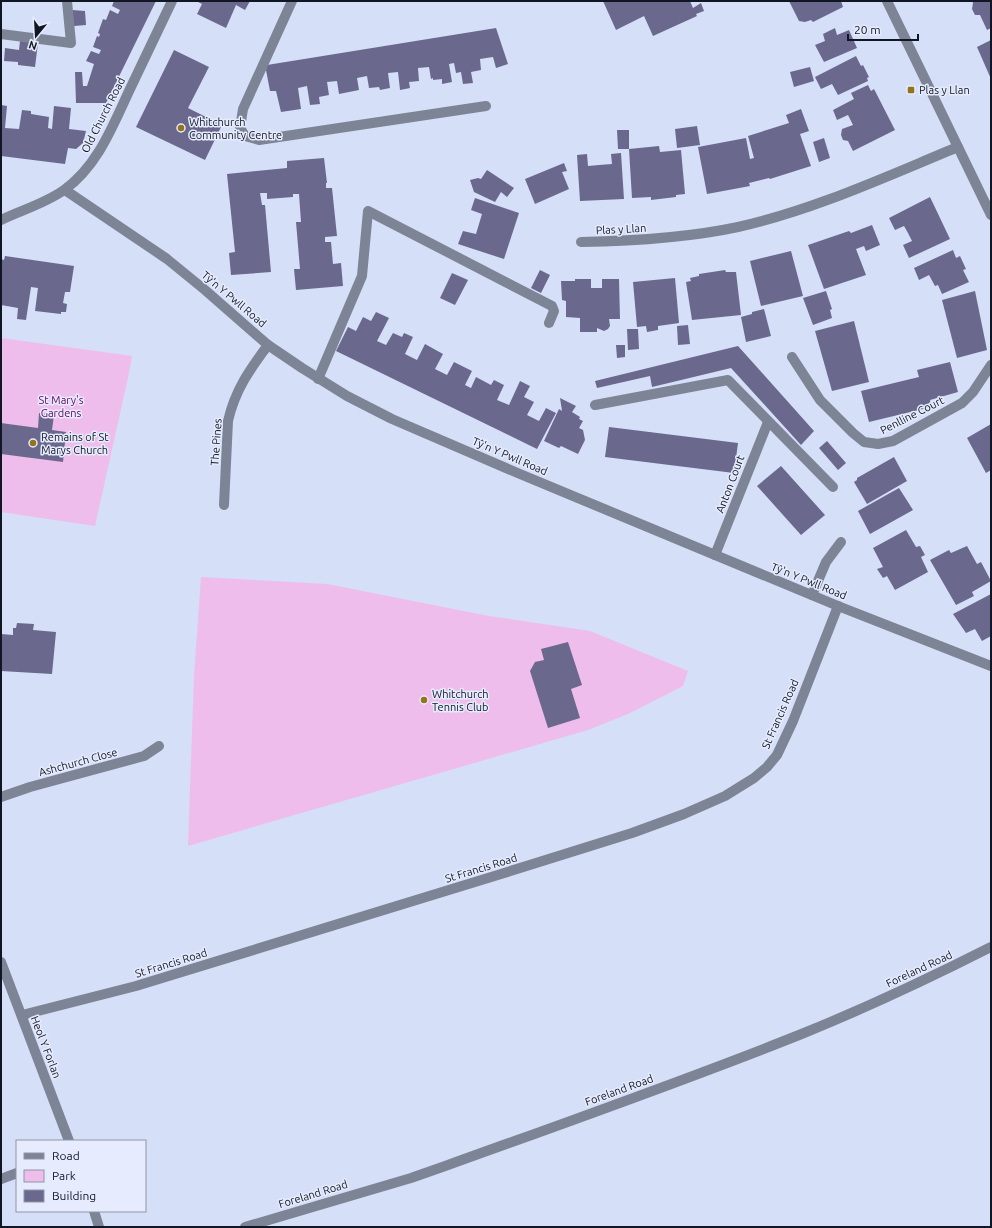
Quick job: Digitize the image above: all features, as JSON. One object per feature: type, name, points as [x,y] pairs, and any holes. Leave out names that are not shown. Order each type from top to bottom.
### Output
[{"type":"street","points":[[1,34],[71,43],[67,1]]},
{"type":"street","name":"Old Church Road","points":[[1,220],[53,197],[65,190],[89,166],[99,152],[172,1]]},
{"type":"street","points":[[292,1],[244,109],[240,128],[245,136],[259,140],[486,106]]},
{"type":"street","points":[[887,1],[991,215]]},
{"type":"street","name":"Plas y Llan","points":[[581,242],[646,240],[738,227],[773,218],[816,204],[958,147]]},
{"type":"street","name":"Tŷ'n Y Pwll Road","points":[[65,190],[167,259],[206,290],[268,345],[318,379],[347,396],[392,419],[715,555],[838,606],[991,666]]},
{"type":"street","points":[[318,379],[362,276],[368,211],[552,306],[554,311],[549,323]]},
{"type":"street","name":"The Pines","points":[[224,505],[228,421],[231,410],[244,379],[268,345]]},
{"type":"street","name":"Penlline Court","points":[[792,357],[820,400],[864,442],[878,444],[893,441],[962,403],[974,392],[991,364]]},
{"type":"street","points":[[595,405],[728,380],[833,487]]},
{"type":"street","name":"Anton Court","points":[[715,555],[768,422]]},
{"type":"street","points":[[812,595],[826,562],[841,542]]},
{"type":"street","name":"St Francis Road","points":[[22,1015],[136,986],[501,874],[632,833],[684,814],[725,796],[754,778],[767,767],[776,754],[793,721],[838,606]]},
{"type":"street","name":"Ashchurch Close","points":[[1,797],[30,787],[144,756],[159,746]]},
{"type":"street","name":"Foreland Road","points":[[245,1227],[440,1168],[685,1078],[804,1032],[885,998],[991,947]]},
{"type":"street","name":"Heol Y Forlan","points":[[1,962],[69,1140]]},
{"type":"street","points":[[1,1179],[16,1173]]},
{"type":"street","points":[[94,1212],[99,1227]]},
{"type":"green space","name":"St Mary's Gardens","points":[[1,338],[132,356],[95,526],[1,512]]},
{"type":"green space","name":"Whitchurch Tennis Club","points":[[201,577],[327,584],[489,616],[590,631],[688,671],[683,686],[628,714],[588,730],[188,846],[194,676]]},
{"type":"building","points":[[114,1],[156,1],[106,103],[76,103],[75,72],[82,72],[83,86],[87,86],[94,64],[86,61],[91,51],[99,54],[101,50],[93,47],[97,36],[99,37],[100,34],[98,33],[103,19],[106,20],[110,10],[118,14],[120,10],[112,6]]},
{"type":"building","points":[[196,1],[250,1],[245,10],[236,5],[226,28],[197,14],[202,4]]},
{"type":"building","points":[[603,1],[690,1],[693,8],[701,3],[704,11],[696,14],[697,16],[653,36],[644,16],[616,30]]},
{"type":"building","points":[[789,1],[841,1],[843,7],[813,22],[811,20],[805,22],[799,21]]},
{"type":"building","points":[[972,1],[991,1],[991,28],[987,30],[980,15],[975,15],[972,9]]},
{"type":"building","points":[[72,10],[85,11],[86,25],[74,26]]},
{"type":"building","points":[[496,28],[508,64],[496,68],[493,57],[480,59],[481,70],[471,72],[473,83],[463,84],[461,72],[456,73],[454,63],[449,64],[452,82],[442,84],[442,79],[431,79],[429,67],[418,68],[419,81],[409,82],[410,88],[400,90],[398,72],[388,73],[390,88],[380,90],[379,87],[369,88],[367,76],[357,78],[359,90],[339,94],[337,81],[327,82],[329,95],[319,97],[320,104],[310,105],[307,86],[298,88],[301,109],[281,112],[276,91],[270,91],[266,70],[267,65]]},
{"type":"building","points":[[835,28],[837,35],[849,30],[857,48],[824,62],[815,45],[825,41],[823,34]]},
{"type":"building","points":[[991,40],[991,79],[977,47]]},
{"type":"building","points":[[20,41],[38,43],[35,67],[18,65],[18,62],[4,61],[5,48],[19,50]]},
{"type":"building","points":[[174,50],[209,67],[188,108],[222,125],[205,160],[136,127]]},
{"type":"building","points":[[856,56],[861,66],[863,65],[869,77],[867,78],[868,81],[838,95],[832,84],[821,89],[815,77]]},
{"type":"building","points":[[810,67],[814,81],[794,87],[790,72]]},
{"type":"building","points":[[868,85],[871,91],[874,89],[895,130],[853,151],[848,141],[843,140],[841,135],[842,129],[853,125],[848,115],[837,120],[833,110],[854,99],[851,93]]},
{"type":"building","points":[[1,105],[7,106],[5,128],[19,129],[22,110],[31,111],[31,114],[49,117],[48,128],[52,129],[54,106],[71,108],[69,129],[86,131],[83,143],[76,149],[68,148],[65,164],[1,156]]},
{"type":"building","points":[[801,109],[809,131],[800,134],[811,166],[770,179],[749,183],[750,186],[707,194],[698,147],[746,138],[750,159],[754,158],[748,136],[789,123],[786,115]]},
{"type":"building","points":[[697,126],[700,145],[677,148],[675,129]]},
{"type":"building","points":[[617,130],[629,130],[629,149],[618,149]]},
{"type":"building","points":[[824,138],[830,158],[819,162],[813,142]]},
{"type":"building","points":[[659,146],[660,152],[681,150],[685,194],[676,195],[676,197],[651,200],[651,197],[632,198],[629,149]]},
{"type":"building","points":[[621,153],[624,199],[580,201],[577,155],[587,154],[588,166],[612,164],[611,154]]},
{"type":"building","points":[[324,158],[327,183],[326,188],[332,188],[337,236],[325,237],[325,242],[331,242],[333,264],[341,263],[343,286],[296,290],[294,269],[300,269],[296,222],[301,222],[299,194],[293,194],[293,197],[267,199],[267,193],[260,193],[262,205],[265,205],[271,272],[231,275],[229,253],[235,252],[227,174],[287,168],[287,161]]},
{"type":"building","points":[[564,163],[567,171],[562,172],[569,189],[535,204],[525,179]]},
{"type":"building","points":[[487,170],[514,188],[507,197],[501,192],[495,202],[474,192],[470,180],[478,178],[481,179]]},
{"type":"building","points":[[930,197],[950,239],[909,258],[903,245],[912,241],[908,233],[904,226],[895,230],[889,218]]},
{"type":"building","points":[[475,198],[519,213],[504,259],[458,244],[463,231],[476,234],[482,214],[471,210]]},
{"type":"building","points":[[872,225],[880,245],[866,251],[864,246],[856,249],[866,275],[824,289],[808,245],[849,231],[851,233]]},
{"type":"building","points":[[953,250],[956,258],[960,256],[966,269],[963,270],[969,282],[942,294],[938,285],[935,286],[929,275],[919,280],[914,268]]},
{"type":"building","points":[[791,251],[803,296],[761,306],[750,261]]},
{"type":"building","points":[[5,256],[74,266],[70,292],[65,292],[63,303],[67,304],[66,312],[61,312],[61,314],[35,311],[38,288],[31,287],[26,320],[17,319],[18,308],[1,305],[1,259],[4,260]]},
{"type":"building","points":[[540,270],[550,275],[541,293],[531,288]]},
{"type":"building","points":[[725,270],[726,272],[736,272],[741,315],[692,320],[686,282],[691,281],[690,278],[699,276],[699,274]]},
{"type":"building","points":[[452,273],[468,280],[455,305],[440,298]]},
{"type":"building","points":[[675,278],[679,323],[658,326],[658,330],[647,332],[646,326],[637,327],[633,282]]},
{"type":"building","points":[[575,279],[591,279],[591,288],[602,288],[602,279],[619,279],[620,319],[609,319],[610,326],[604,331],[597,328],[597,332],[580,332],[580,318],[566,317],[566,301],[562,300],[561,281],[575,281]]},
{"type":"building","points":[[826,291],[832,309],[830,310],[832,318],[813,325],[803,298]]},
{"type":"building","points":[[975,291],[987,350],[957,358],[942,300]]},
{"type":"building","points":[[764,309],[771,336],[746,342],[741,317]]},
{"type":"building","points":[[376,312],[389,318],[377,341],[386,345],[393,333],[402,337],[404,333],[413,337],[405,354],[417,360],[425,344],[443,354],[435,369],[447,375],[454,362],[472,371],[465,385],[471,388],[476,377],[491,385],[494,380],[504,385],[497,400],[509,405],[520,381],[530,386],[524,397],[534,402],[527,415],[539,421],[546,408],[556,413],[537,449],[336,351],[348,327],[356,331],[363,317],[371,321]]},
{"type":"building","points":[[854,321],[869,382],[832,391],[815,331]]},
{"type":"building","points":[[688,325],[690,344],[678,345],[677,326]]},
{"type":"building","points":[[627,329],[638,329],[639,349],[628,350]]},
{"type":"building","points":[[616,345],[625,345],[625,357],[617,358]]},
{"type":"building","points":[[738,346],[814,431],[801,445],[731,368],[652,387],[650,376],[597,388],[595,381]]},
{"type":"building","points":[[950,362],[958,392],[930,400],[931,407],[869,422],[861,391],[919,377],[917,370]]},
{"type":"building","points":[[560,398],[576,406],[572,412],[583,421],[579,428],[583,430],[585,440],[578,454],[561,446],[559,448],[544,441],[559,409],[562,411]]},
{"type":"building","name":"Remains of St Marys Church","points":[[39,413],[54,415],[52,430],[66,432],[63,462],[1,454],[1,423],[38,428]]},
{"type":"building","points":[[991,424],[991,470],[986,473],[967,438]]},
{"type":"building","points":[[609,427],[738,443],[734,473],[605,457]]},
{"type":"building","points":[[827,441],[846,463],[838,470],[819,448]]},
{"type":"building","points":[[894,457],[907,481],[867,504],[854,482],[857,478]]},
{"type":"building","points":[[781,466],[825,515],[801,535],[757,486]]},
{"type":"building","points":[[899,488],[913,510],[870,534],[858,511]]},
{"type":"building","points":[[906,530],[916,547],[920,546],[925,555],[921,557],[928,572],[895,590],[887,576],[883,578],[877,569],[883,567],[873,548]]},
{"type":"building","points":[[967,546],[977,564],[981,562],[991,581],[972,592],[974,596],[956,605],[930,560],[949,550],[951,553]]},
{"type":"building","points":[[991,594],[991,636],[982,641],[975,629],[966,633],[953,614]]},
{"type":"building","points":[[17,623],[34,624],[33,630],[56,632],[52,674],[1,671],[1,634],[13,635],[13,628],[16,628]]},
{"type":"building","points":[[568,642],[582,685],[571,689],[580,718],[548,728],[530,671],[535,662],[544,660],[541,649]]},
{"type":"place","name":"Plas y Llan","points":[[911,90]]},
{"type":"place","name":"Whitchurch Community Centre","points":[[181,128]]},
{"type":"place","name":"Remains of St Marys Church","points":[[33,443]]},
{"type":"place","name":"Whitchurch Tennis Club","points":[[424,700]]}]
